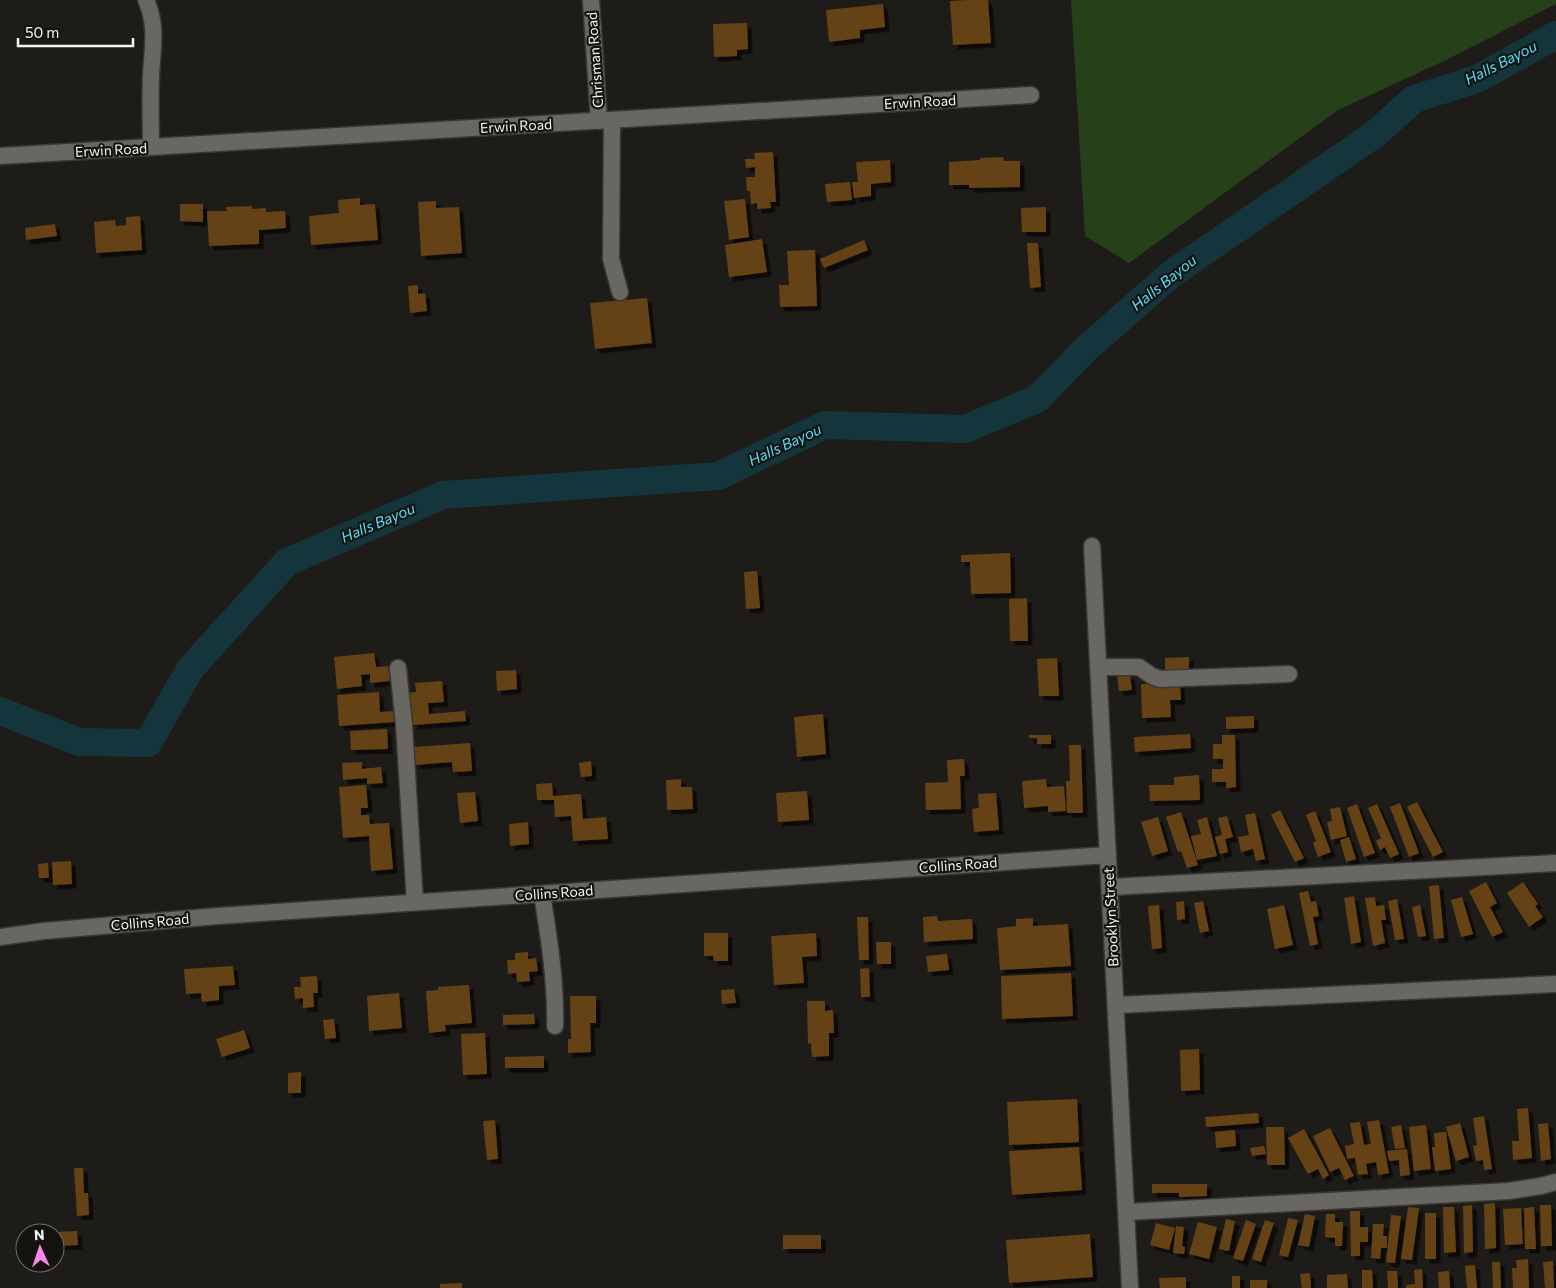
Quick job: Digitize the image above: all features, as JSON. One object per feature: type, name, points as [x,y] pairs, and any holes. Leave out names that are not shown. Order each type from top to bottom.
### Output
[{"type":"street","points":[[146,0],[154,26],[151,76],[151,147]]},
{"type":"street","name":"Chrisman Road","points":[[591,0],[605,120],[611,259],[620,292]]},
{"type":"street","name":"Erwin Road","points":[[0,156],[1031,95]]},
{"type":"street","name":"Brooklyn Street","points":[[1092,546],[1130,1288]]},
{"type":"street","points":[[1098,667],[1140,667],[1152,676],[1160,679],[1289,674]]},
{"type":"street","points":[[398,668],[404,725],[415,902]]},
{"type":"street","name":"Collins Road","points":[[0,937],[44,931],[218,916],[1108,855]]},
{"type":"street","points":[[1110,887],[1556,863]]},
{"type":"street","points":[[542,894],[556,1000],[555,1026]]},
{"type":"street","points":[[1116,1005],[1556,984]]},
{"type":"street","points":[[1127,1212],[1509,1191],[1556,1182]]},
{"type":"green space","points":[[1071,0],[1556,0],[1556,4],[1444,61],[1338,110],[1129,263],[1085,236]]},
{"type":"building","points":[[988,0],[991,43],[953,45],[950,1]]},
{"type":"building","points":[[883,4],[885,27],[860,30],[860,38],[829,42],[826,10]]},
{"type":"building","points":[[747,23],[748,49],[737,50],[737,56],[714,57],[713,24]]},
{"type":"building","points":[[773,152],[776,202],[770,202],[771,208],[757,209],[757,203],[751,204],[750,191],[747,191],[746,177],[755,177],[755,167],[746,168],[745,159],[755,159],[754,153]]},
{"type":"building","points":[[1003,157],[1004,161],[1020,161],[1020,187],[969,188],[969,185],[949,185],[949,162]]},
{"type":"building","points":[[890,160],[891,182],[871,184],[871,196],[854,198],[852,182],[858,182],[856,162]]},
{"type":"building","points":[[850,182],[852,200],[827,202],[825,184]]},
{"type":"building","points":[[360,198],[360,205],[375,204],[378,240],[311,245],[309,216],[339,213],[338,200]]},
{"type":"building","points":[[745,199],[749,237],[729,240],[724,201]]},
{"type":"building","points":[[436,201],[436,208],[459,207],[462,253],[421,256],[418,202]]},
{"type":"building","points":[[180,204],[203,204],[203,222],[180,221]]},
{"type":"building","points":[[252,206],[252,209],[266,208],[266,212],[285,211],[286,228],[259,230],[259,244],[209,246],[207,211],[227,211],[226,207]]},
{"type":"building","points":[[1046,207],[1046,232],[1022,232],[1021,208]]},
{"type":"building","points":[[140,216],[142,250],[96,253],[94,222],[115,220],[116,226],[126,225],[126,217]]},
{"type":"building","points":[[55,224],[57,236],[26,240],[25,228]]},
{"type":"building","points":[[762,239],[767,272],[729,277],[725,245]]},
{"type":"building","points":[[864,240],[868,250],[824,268],[820,259]]},
{"type":"building","points":[[1027,243],[1038,243],[1041,287],[1030,288]]},
{"type":"building","points":[[815,250],[817,306],[780,307],[779,285],[789,285],[787,251]]},
{"type":"building","points":[[418,285],[418,294],[425,293],[427,311],[410,313],[408,286]]},
{"type":"building","points":[[647,298],[652,343],[595,349],[590,303]]},
{"type":"building","points":[[1010,553],[1011,593],[971,594],[970,562],[961,562],[961,555]]},
{"type":"building","points":[[757,571],[760,608],[746,609],[744,572]]},
{"type":"building","points":[[1027,598],[1028,641],[1010,641],[1009,599]]},
{"type":"building","points":[[374,653],[376,667],[388,666],[390,681],[370,683],[370,674],[361,675],[362,686],[337,689],[334,657]]},
{"type":"building","points":[[1189,657],[1189,674],[1165,674],[1165,658]]},
{"type":"building","points":[[1057,658],[1059,696],[1039,696],[1037,659]]},
{"type":"building","points":[[516,670],[517,689],[497,691],[496,671]]},
{"type":"building","points":[[1130,675],[1132,690],[1119,691],[1117,676]]},
{"type":"building","points":[[442,681],[444,702],[428,703],[429,714],[465,711],[466,721],[413,725],[412,713],[405,713],[404,693],[416,692],[415,683]]},
{"type":"building","points":[[1180,683],[1181,700],[1170,700],[1171,717],[1142,718],[1141,684]]},
{"type":"building","points":[[379,692],[380,712],[395,711],[395,722],[339,726],[337,695]]},
{"type":"building","points":[[823,714],[826,754],[797,757],[794,717]]},
{"type":"building","points":[[1254,716],[1254,728],[1226,729],[1226,717]]},
{"type":"building","points":[[387,729],[388,749],[351,750],[350,731]]},
{"type":"building","points":[[1190,734],[1191,748],[1135,752],[1134,737]]},
{"type":"building","points":[[1029,735],[1051,735],[1051,744],[1037,744],[1037,738],[1029,738]]},
{"type":"building","points":[[1222,735],[1235,735],[1236,787],[1226,788],[1226,782],[1212,782],[1212,769],[1223,769],[1223,759],[1213,759],[1213,744],[1222,744]]},
{"type":"building","points":[[470,743],[472,771],[453,772],[452,762],[415,765],[414,747]]},
{"type":"building","points":[[1069,745],[1081,745],[1083,813],[1067,813],[1066,781],[1070,781]]},
{"type":"building","points":[[964,759],[965,776],[960,776],[961,809],[926,810],[925,783],[948,782],[947,760]]},
{"type":"building","points":[[591,761],[592,776],[581,777],[579,763]]},
{"type":"building","points":[[362,762],[362,769],[381,767],[383,783],[367,784],[367,778],[343,780],[342,763]]},
{"type":"building","points":[[1199,775],[1200,800],[1150,801],[1149,785],[1174,785],[1174,777]]},
{"type":"building","points":[[681,779],[681,787],[692,787],[693,809],[667,810],[666,780]]},
{"type":"building","points":[[1046,779],[1047,787],[1064,786],[1066,811],[1048,812],[1048,806],[1024,808],[1022,781]]},
{"type":"building","points":[[552,783],[553,796],[581,794],[583,819],[606,817],[608,839],[573,841],[571,816],[555,817],[554,800],[537,800],[536,784]]},
{"type":"building","points":[[366,785],[368,808],[361,808],[361,815],[369,815],[370,824],[389,823],[393,869],[371,871],[369,836],[343,838],[339,787]]},
{"type":"building","points":[[807,791],[809,820],[778,822],[776,793]]},
{"type":"building","points":[[475,792],[478,821],[460,823],[457,793]]},
{"type":"building","points":[[996,793],[999,830],[974,832],[972,809],[979,808],[978,794]]},
{"type":"building","points":[[1417,802],[1443,852],[1433,857],[1407,807]]},
{"type":"building","points":[[1400,803],[1419,853],[1409,857],[1390,807]]},
{"type":"building","points":[[1357,804],[1375,853],[1364,857],[1347,808]]},
{"type":"building","points":[[1377,804],[1399,854],[1390,858],[1385,847],[1380,850],[1376,841],[1381,838],[1368,808]]},
{"type":"building","points":[[1340,807],[1347,836],[1331,840],[1327,822],[1332,821],[1330,809]]},
{"type":"building","points":[[1280,810],[1304,858],[1295,862],[1271,815]]},
{"type":"building","points":[[1315,811],[1331,852],[1318,857],[1313,843],[1316,841],[1306,815]]},
{"type":"building","points":[[1181,812],[1198,865],[1187,868],[1181,851],[1178,852],[1166,817]]},
{"type":"building","points":[[1255,813],[1265,859],[1256,861],[1253,849],[1241,852],[1238,837],[1249,835],[1245,815]]},
{"type":"building","points":[[1227,816],[1233,837],[1225,839],[1228,852],[1220,854],[1215,837],[1222,835],[1218,818]]},
{"type":"building","points":[[1158,817],[1168,851],[1152,856],[1141,822]]},
{"type":"building","points":[[1207,817],[1217,856],[1197,860],[1191,836],[1201,834],[1197,820]]},
{"type":"building","points":[[528,822],[529,844],[510,846],[509,824]]},
{"type":"building","points":[[1349,837],[1356,859],[1346,862],[1340,840]]},
{"type":"building","points":[[71,861],[72,884],[53,885],[52,862]]},
{"type":"building","points":[[48,863],[49,878],[39,878],[38,864]]},
{"type":"building","points":[[1486,882],[1497,903],[1490,907],[1503,932],[1492,937],[1469,891]]},
{"type":"building","points":[[1523,882],[1538,904],[1535,906],[1543,917],[1529,927],[1507,893]]},
{"type":"building","points":[[1439,885],[1444,938],[1434,939],[1429,886]]},
{"type":"building","points":[[1308,891],[1311,902],[1316,901],[1319,916],[1313,917],[1318,944],[1310,946],[1299,893]]},
{"type":"building","points":[[1354,896],[1361,942],[1351,944],[1344,898]]},
{"type":"building","points":[[1375,897],[1376,906],[1384,905],[1386,920],[1381,920],[1385,943],[1373,946],[1365,898]]},
{"type":"building","points":[[1462,897],[1473,934],[1461,937],[1451,900]]},
{"type":"building","points":[[1397,899],[1404,939],[1395,940],[1388,901]]},
{"type":"building","points":[[1184,901],[1185,919],[1177,920],[1176,902]]},
{"type":"building","points":[[1203,901],[1209,931],[1200,933],[1194,903]]},
{"type":"building","points":[[1159,905],[1162,948],[1152,949],[1148,906]]},
{"type":"building","points":[[1284,905],[1293,945],[1275,949],[1267,909]]},
{"type":"building","points":[[1420,905],[1426,936],[1418,937],[1412,907]]},
{"type":"building","points":[[937,916],[938,921],[972,919],[973,939],[924,942],[923,917]]},
{"type":"building","points":[[857,917],[868,917],[869,960],[859,960]]},
{"type":"building","points":[[1033,918],[1033,926],[1068,924],[1071,966],[1000,970],[997,928],[1016,926],[1016,919]]},
{"type":"building","points":[[704,933],[728,933],[728,961],[714,961],[713,956],[704,956]]},
{"type":"building","points":[[816,933],[817,956],[802,957],[804,983],[774,985],[771,936]]},
{"type":"building","points":[[876,942],[891,942],[891,964],[877,964]]},
{"type":"building","points":[[528,952],[528,959],[536,958],[538,971],[529,972],[530,981],[517,982],[516,973],[508,974],[507,960],[515,960],[515,953]]},
{"type":"building","points":[[947,954],[949,970],[928,972],[926,956]]},
{"type":"building","points":[[233,966],[235,985],[219,986],[219,1000],[202,1002],[201,993],[186,994],[184,969]]},
{"type":"building","points":[[869,968],[870,997],[861,997],[860,969]]},
{"type":"building","points":[[1071,973],[1073,1016],[1002,1019],[1001,976]]},
{"type":"building","points":[[317,976],[318,993],[313,993],[314,1007],[303,1008],[303,998],[295,999],[294,987],[301,987],[300,977]]},
{"type":"building","points":[[469,985],[472,1023],[445,1025],[446,1031],[429,1033],[426,991],[438,990],[438,987]]},
{"type":"building","points":[[734,989],[736,1003],[722,1004],[721,990]]},
{"type":"building","points":[[399,993],[402,1028],[369,1031],[367,996]]},
{"type":"building","points":[[570,996],[596,996],[596,1023],[590,1023],[591,1052],[568,1053],[568,1039],[571,1039]]},
{"type":"building","points":[[807,1001],[825,1001],[825,1011],[833,1010],[834,1033],[829,1033],[829,1056],[812,1057],[811,1043],[808,1044]]},
{"type":"building","points":[[534,1014],[535,1024],[503,1025],[503,1015]]},
{"type":"building","points":[[334,1019],[336,1038],[325,1039],[323,1020]]},
{"type":"building","points":[[244,1030],[250,1048],[222,1057],[216,1039]]},
{"type":"building","points":[[485,1033],[487,1074],[463,1075],[461,1034]]},
{"type":"building","points":[[1199,1049],[1200,1090],[1181,1091],[1180,1050]]},
{"type":"building","points":[[544,1056],[544,1068],[505,1068],[505,1057]]},
{"type":"building","points":[[301,1072],[301,1093],[288,1093],[288,1073]]},
{"type":"building","points":[[1077,1099],[1079,1142],[1009,1145],[1007,1102]]},
{"type":"building","points":[[1528,1108],[1532,1158],[1513,1160],[1512,1141],[1519,1141],[1517,1109]]},
{"type":"building","points":[[1258,1113],[1259,1123],[1206,1127],[1205,1117]]},
{"type":"building","points":[[1484,1116],[1492,1169],[1484,1170],[1483,1160],[1476,1161],[1473,1146],[1477,1145],[1473,1118]]},
{"type":"building","points":[[495,1120],[498,1159],[487,1160],[483,1121]]},
{"type":"building","points":[[1379,1120],[1389,1173],[1378,1175],[1376,1162],[1366,1164],[1368,1174],[1358,1175],[1355,1158],[1347,1159],[1345,1146],[1354,1144],[1350,1123],[1360,1122],[1364,1145],[1371,1144],[1367,1122]]},
{"type":"building","points":[[1460,1123],[1469,1157],[1456,1161],[1446,1127]]},
{"type":"building","points":[[1548,1123],[1551,1159],[1541,1161],[1538,1124]]},
{"type":"building","points":[[1401,1125],[1405,1148],[1395,1149],[1391,1127]]},
{"type":"building","points":[[1426,1125],[1431,1169],[1414,1171],[1409,1127]]},
{"type":"building","points":[[1266,1127],[1284,1127],[1285,1165],[1267,1165]]},
{"type":"building","points":[[1330,1128],[1354,1176],[1345,1180],[1339,1168],[1330,1172],[1313,1136]]},
{"type":"building","points":[[1304,1129],[1329,1175],[1323,1179],[1318,1169],[1308,1174],[1288,1138]]},
{"type":"building","points":[[1235,1130],[1236,1146],[1216,1148],[1215,1132]]},
{"type":"building","points":[[1446,1132],[1451,1169],[1435,1171],[1432,1147],[1435,1147],[1434,1133]]},
{"type":"building","points":[[1264,1146],[1266,1154],[1252,1156],[1250,1148]]},
{"type":"building","points":[[1079,1147],[1082,1190],[1012,1195],[1009,1151]]},
{"type":"building","points":[[1407,1149],[1410,1175],[1400,1176],[1399,1160],[1389,1161],[1387,1151]]},
{"type":"building","points":[[74,1168],[83,1168],[84,1193],[88,1193],[89,1215],[77,1216]]},
{"type":"building","points":[[1152,1184],[1207,1184],[1207,1196],[1179,1197],[1179,1193],[1152,1193]]},
{"type":"building","points":[[1495,1203],[1496,1248],[1485,1249],[1484,1204]]},
{"type":"building","points":[[1472,1205],[1473,1252],[1464,1253],[1463,1206]]},
{"type":"building","points":[[1540,1205],[1551,1205],[1552,1246],[1541,1246]]},
{"type":"building","points":[[1408,1207],[1419,1208],[1412,1260],[1401,1259]]},
{"type":"building","points":[[1443,1207],[1454,1207],[1456,1252],[1444,1253]]},
{"type":"building","points":[[1534,1207],[1536,1249],[1525,1249],[1524,1208]]},
{"type":"building","points":[[1521,1208],[1523,1244],[1505,1245],[1503,1209]]},
{"type":"building","points":[[1350,1211],[1360,1211],[1360,1227],[1368,1227],[1368,1242],[1360,1242],[1360,1256],[1351,1256]]},
{"type":"building","points":[[1425,1213],[1436,1213],[1436,1259],[1425,1259]]},
{"type":"building","points":[[1305,1214],[1315,1216],[1309,1247],[1298,1245]]},
{"type":"building","points":[[1326,1214],[1335,1214],[1335,1222],[1343,1222],[1342,1246],[1335,1246],[1335,1238],[1325,1237]]},
{"type":"building","points":[[1391,1215],[1401,1216],[1395,1263],[1386,1262]]},
{"type":"building","points":[[1288,1218],[1298,1220],[1288,1257],[1279,1255]]},
{"type":"building","points":[[1226,1219],[1235,1221],[1229,1251],[1219,1249]]},
{"type":"building","points":[[1246,1220],[1256,1224],[1243,1261],[1233,1258]]},
{"type":"building","points":[[1265,1220],[1274,1223],[1261,1262],[1252,1259]]},
{"type":"building","points":[[1198,1222],[1217,1227],[1209,1259],[1189,1254]]},
{"type":"building","points":[[1156,1223],[1175,1228],[1169,1250],[1150,1245]]},
{"type":"building","points":[[1373,1224],[1384,1224],[1383,1236],[1387,1236],[1387,1248],[1381,1248],[1380,1259],[1371,1258]]},
{"type":"building","points":[[1176,1226],[1184,1227],[1182,1246],[1185,1247],[1184,1254],[1173,1253]]},
{"type":"building","points":[[77,1231],[78,1245],[65,1246],[65,1232]]},
{"type":"building","points":[[1090,1234],[1093,1277],[1009,1283],[1006,1240]]},
{"type":"building","points":[[783,1235],[821,1235],[821,1249],[783,1249]]},
{"type":"building","points":[[1528,1259],[1529,1288],[1513,1288],[1512,1268],[1517,1268],[1516,1260]]},
{"type":"building","points":[[1553,1261],[1554,1288],[1545,1288],[1543,1262]]},
{"type":"building","points":[[1492,1262],[1500,1262],[1501,1288],[1493,1288]]},
{"type":"building","points":[[1475,1265],[1477,1288],[1467,1288],[1465,1266]]},
{"type":"building","points":[[1422,1269],[1423,1288],[1406,1288],[1406,1285],[1415,1284],[1414,1270]]},
{"type":"building","points":[[1362,1270],[1372,1270],[1373,1288],[1362,1288]]},
{"type":"building","points":[[1387,1271],[1397,1271],[1398,1288],[1388,1288]]},
{"type":"building","points":[[1449,1271],[1450,1288],[1439,1288],[1438,1272]]},
{"type":"building","points":[[1310,1273],[1311,1288],[1302,1288],[1300,1274]]},
{"type":"building","points":[[1347,1274],[1348,1288],[1327,1288],[1327,1275]]},
{"type":"building","points":[[1232,1276],[1240,1276],[1240,1288],[1232,1288]]},
{"type":"building","points":[[1186,1277],[1186,1288],[1160,1288],[1159,1278]]},
{"type":"building","points":[[1250,1280],[1267,1280],[1267,1288],[1250,1288]]},
{"type":"building","points":[[462,1283],[462,1288],[440,1288],[440,1284]]},
{"type":"waterway","name":"Halls Bayou","points":[[0,711],[79,742],[148,743],[190,669],[287,562],[443,495],[718,476],[825,425],[965,429],[1037,399],[1087,348],[1170,275],[1375,134],[1414,99],[1477,79],[1556,35]]}]
